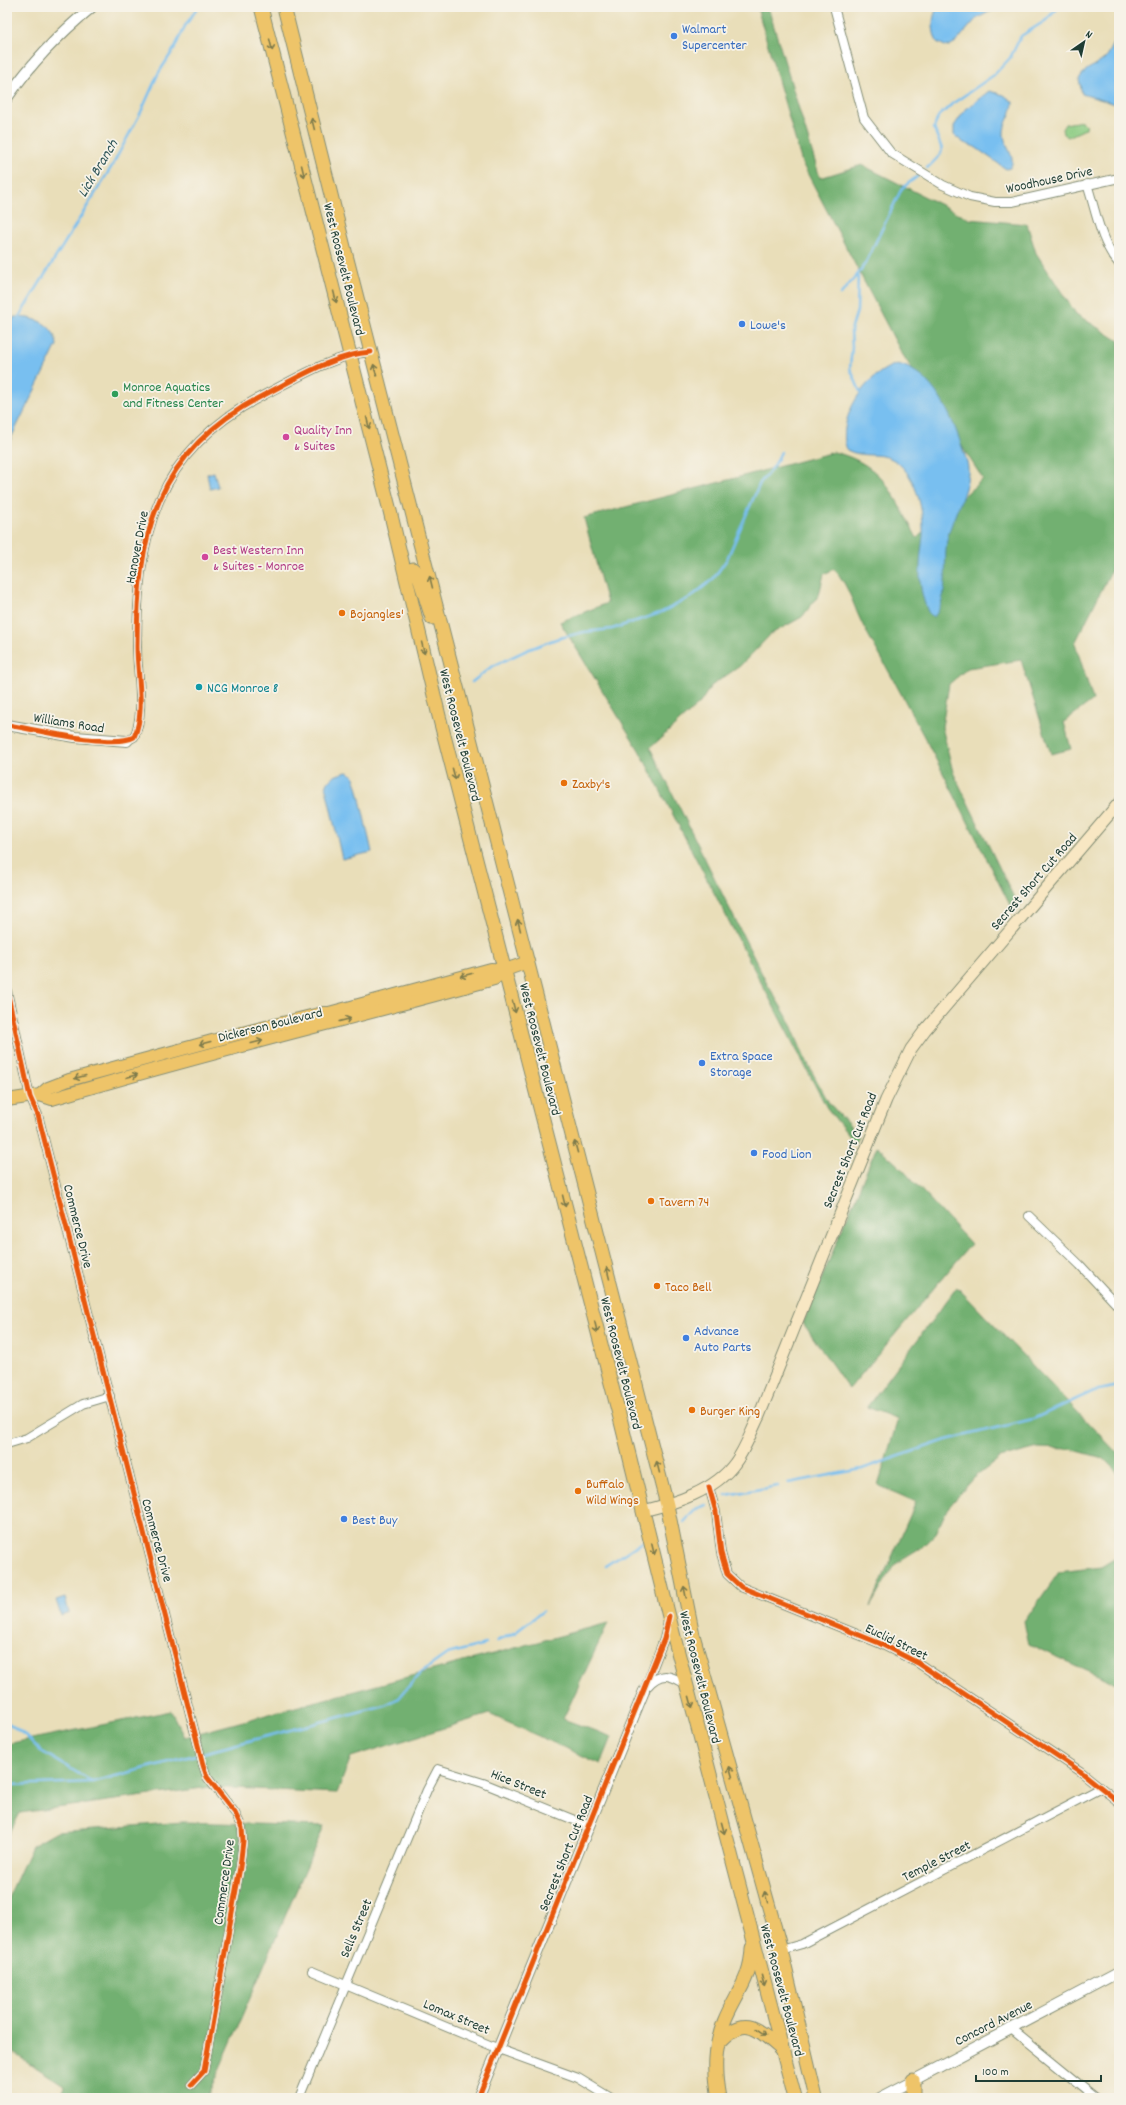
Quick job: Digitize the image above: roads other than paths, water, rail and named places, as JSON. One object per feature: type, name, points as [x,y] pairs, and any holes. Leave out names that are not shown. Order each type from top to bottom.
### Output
[{"type":"highway","name":"West Roosevelt Boulevard","points":[[261,7],[351,355],[439,716],[643,1511],[686,1685],[795,2098]]},
{"type":"highway","name":"West Roosevelt Boulevard","points":[[284,7],[371,352],[668,1505],[693,1635],[781,1950],[816,2098]]},
{"type":"highway","points":[[404,571],[413,569],[419,577],[437,634],[455,677]]},
{"type":"highway","points":[[720,2098],[715,2078],[715,2058],[717,2045],[724,2021],[747,1978],[751,1959],[752,1938]]},
{"type":"highway","points":[[717,2045],[728,2032],[740,2010],[735,2002]]},
{"type":"highway","points":[[728,2032],[741,2027],[752,2027],[781,2049]]},
{"type":"highway","points":[[913,2080],[914,2098]]},
{"type":"main road","name":"Secrest Short Cut Road","points":[[643,1511],[668,1505],[709,1486],[735,1464],[759,1416],[886,1100],[911,1049],[925,1030],[1119,803]]},
{"type":"main road","name":"Dickerson Boulevard","points":[[7,1100],[35,1096],[52,1099],[494,979],[505,970],[528,962]]},
{"type":"main road","name":"Dickerson Boulevard","points":[[35,1096],[48,1088],[69,1080],[242,1033],[323,1013],[329,1013],[491,969],[505,970]]},
{"type":"main road","points":[[280,1037],[290,1030],[326,1019],[329,1013]]},
{"type":"street","points":[[7,98],[18,81],[52,43],[92,7]]},
{"type":"street","name":"Woodhouse Drive","points":[[834,7],[864,118],[892,153],[943,186],[970,197],[995,202],[1012,202],[1119,178]]},
{"type":"street","points":[[1087,184],[1102,236],[1111,255],[1119,264]]},
{"type":"street","name":"Hanover Drive","points":[[127,741],[134,737],[140,716],[137,648],[139,587],[142,561],[158,502],[175,471],[189,451],[231,413],[306,374],[351,355],[371,352]]},
{"type":"street","name":"Williams Road","points":[[7,725],[75,737],[127,741]]},
{"type":"street","name":"Commerce Drive","points":[[7,991],[35,1096],[38,1115],[203,1764],[207,1777],[235,1813],[242,1828],[240,1867],[204,2071],[191,2085]]},
{"type":"street","points":[[1028,1216],[1080,1265],[1119,1307]]},
{"type":"street","points":[[7,1444],[27,1438],[83,1404],[110,1396]]},
{"type":"street","name":"Euclid Street","points":[[709,1486],[716,1512],[721,1553],[728,1574],[741,1587],[879,1642],[918,1663],[1080,1771],[1119,1802]]},
{"type":"street","name":"Secrest Short Cut Road","points":[[478,2098],[644,1691],[664,1639],[669,1616]]},
{"type":"street","name":"Secrest Short Cut Road","points":[[644,1691],[654,1680],[664,1676],[675,1677],[686,1685]]},
{"type":"street","name":"Hice Street","points":[[438,1769],[483,1783],[589,1826]]},
{"type":"street","name":"Sells Street","points":[[299,2098],[427,1790],[438,1769]]},
{"type":"street","name":"Temple Street","points":[[781,1950],[802,1944],[1101,1788]]},
{"type":"street","name":"Lomax Street","points":[[312,1971],[498,2048],[578,2078],[611,2098]]},
{"type":"street","name":"Concord Avenue","points":[[880,2098],[1010,2028],[1119,1972]]},
{"type":"street","points":[[1010,2028],[1096,2098]]},
{"type":"water","points":[[938,7],[1007,7],[989,12],[976,19],[956,42],[947,47],[937,42],[934,33],[933,20]]},
{"type":"water","points":[[1119,37],[1119,105],[1082,94],[1079,79],[1088,69],[1106,58]]},
{"type":"water","points":[[989,91],[1004,95],[1013,102],[1004,131],[1012,160],[1010,168],[1006,169],[975,147],[964,143],[954,135],[954,126],[965,110]]},
{"type":"water","points":[[14,317],[29,318],[48,326],[55,337],[57,345],[12,436],[7,451],[7,333]]},
{"type":"water","points":[[898,364],[911,369],[922,377],[940,398],[954,424],[968,465],[965,489],[947,540],[944,590],[939,609],[934,617],[929,614],[924,603],[920,579],[923,526],[920,504],[913,482],[900,465],[892,459],[881,456],[858,454],[847,450],[844,438],[850,411],[856,398],[875,376],[886,368]]},
{"type":"water","points":[[214,472],[218,487],[210,489],[207,474]]},
{"type":"water","points":[[347,772],[353,775],[357,786],[372,852],[342,859],[326,788],[331,779],[337,775]]},
{"type":"water","points":[[65,1597],[69,1613],[61,1616],[56,1600]]},
{"type":"waterway","name":"Lick Branch","points":[[17,320],[112,166],[141,112],[158,74],[174,49],[185,26],[198,7]]},
{"type":"waterway","points":[[927,168],[938,157],[942,150],[934,128],[938,117],[952,104],[994,75],[1010,58],[1021,36],[1045,21],[1059,7]]},
{"type":"waterway","points":[[840,295],[866,262],[902,188],[918,176]]},
{"type":"waterway","points":[[858,274],[857,311],[851,330],[852,347],[850,368],[862,396]]},
{"type":"waterway","points":[[472,682],[491,667],[527,650],[556,639],[584,632],[612,629],[660,613],[691,597],[713,579],[727,559],[760,483],[774,466],[781,452]]},
{"type":"waterway","points":[[788,1483],[862,1469],[946,1440],[1033,1419],[1094,1391],[1119,1386]]},
{"type":"waterway","points":[[726,1495],[778,1486]]},
{"type":"waterway","points":[[684,1522],[696,1509],[706,1505]]},
{"type":"waterway","points":[[605,1566],[642,1542]]},
{"type":"waterway","points":[[497,1641],[516,1632],[543,1611]]},
{"type":"waterway","points":[[7,1785],[93,1782],[385,1705],[399,1698],[420,1673],[447,1654],[486,1644]]},
{"type":"waterway","points":[[7,1722],[26,1736],[41,1751],[91,1781]]},
{"type":"place","name":"Walmart Supercenter","points":[[674,36]]},
{"type":"place","name":"Lowe's","points":[[742,324]]},
{"type":"place","name":"Monroe Aquatics and Fitness Center","points":[[115,394]]},
{"type":"place","name":"Quality Inn & Suites","points":[[286,437]]},
{"type":"place","name":"Best Western Inn & Suites - Monroe","points":[[205,557]]},
{"type":"place","name":"Bojangles'","points":[[342,613]]},
{"type":"place","name":"NCG Monroe 8","points":[[199,687]]},
{"type":"place","name":"Zaxby's","points":[[564,783]]},
{"type":"place","name":"Extra Space Storage","points":[[702,1063]]},
{"type":"place","name":"Food Lion","points":[[754,1153]]},
{"type":"place","name":"Tavern 74","points":[[651,1201]]},
{"type":"place","name":"Taco Bell","points":[[657,1286]]},
{"type":"place","name":"Advance Auto Parts","points":[[686,1338]]},
{"type":"place","name":"Burger King","points":[[692,1410]]},
{"type":"place","name":"Buffalo Wild Wings","points":[[578,1491]]},
{"type":"place","name":"Best Buy","points":[[344,1519]]}]
